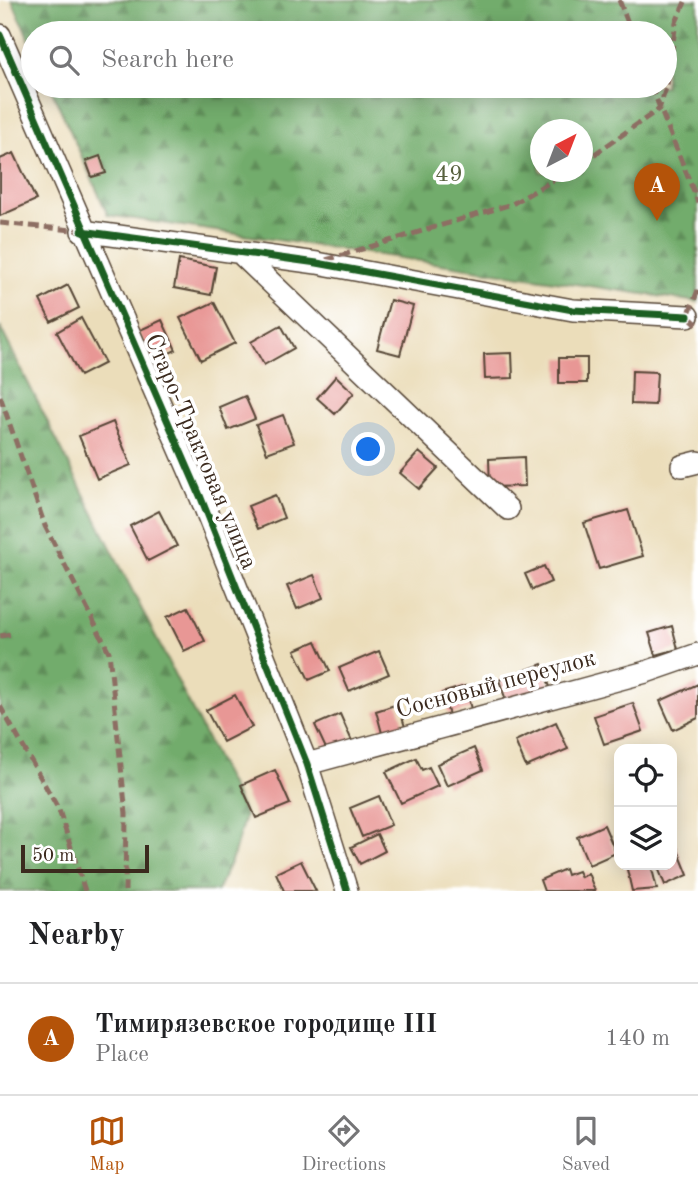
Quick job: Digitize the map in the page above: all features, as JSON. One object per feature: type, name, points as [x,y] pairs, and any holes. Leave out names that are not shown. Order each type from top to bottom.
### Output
[{"type":"street","name":"Старо-Трактовая улица","points":[[0,35],[21,85]]},
{"type":"street","name":"Старо-Трактовая улица","points":[[26,98],[82,231],[201,498],[307,764],[347,891]]},
{"type":"street","points":[[82,231],[317,262],[573,310],[688,316]]},
{"type":"street","points":[[240,253],[508,509]]},
{"type":"street","name":"Сосновый переулок","points":[[307,764],[646,672],[698,654]]},
{"type":"green space","name":"49","points":[[12,0],[698,0],[698,302],[108,215],[55,98],[677,98],[677,21],[21,21]]},
{"type":"green space","points":[[0,327],[245,815],[234,854],[217,891],[0,891]]},
{"type":"building","points":[[14,153],[36,200],[0,216],[0,159]]},
{"type":"building","points":[[100,156],[106,173],[92,177],[86,161]]},
{"type":"building","points":[[179,260],[216,267],[211,295],[174,288]]},
{"type":"building","points":[[68,285],[79,308],[51,322],[40,300]]},
{"type":"building","points":[[390,300],[413,306],[400,355],[377,349]]},
{"type":"building","points":[[214,302],[235,343],[201,360],[180,318]]},
{"type":"building","points":[[81,318],[105,363],[80,376],[57,332]]},
{"type":"building","points":[[162,320],[176,350],[152,361],[138,331]]},
{"type":"building","points":[[281,325],[294,348],[264,365],[251,342]]},
{"type":"building","points":[[512,353],[513,378],[485,379],[484,354]]},
{"type":"building","points":[[559,358],[587,358],[587,383],[559,383]]},
{"type":"building","points":[[632,371],[657,372],[655,405],[631,404]]},
{"type":"building","points":[[336,376],[354,393],[335,414],[317,398]]},
{"type":"building","points":[[245,396],[255,419],[228,430],[219,407]]},
{"type":"building","points":[[283,415],[294,443],[267,453],[256,425]]},
{"type":"building","points":[[113,422],[131,465],[97,479],[79,436]]},
{"type":"building","points":[[419,452],[438,468],[419,489],[400,473]]},
{"type":"building","points":[[524,457],[525,486],[490,487],[489,459]]},
{"type":"building","points":[[275,495],[284,518],[258,529],[248,506]]},
{"type":"building","points":[[628,510],[643,556],[599,569],[584,523]]},
{"type":"building","points":[[159,511],[177,546],[148,561],[130,526]]},
{"type":"building","points":[[544,566],[551,582],[532,590],[525,574]]},
{"type":"building","points":[[314,575],[323,598],[297,609],[287,586]]},
{"type":"building","points":[[188,607],[205,641],[184,651],[167,617]]},
{"type":"building","points":[[672,626],[678,649],[656,655],[649,633]]},
{"type":"building","points":[[316,641],[330,671],[309,680],[295,650]]},
{"type":"building","points":[[379,651],[389,674],[349,691],[339,668]]},
{"type":"building","points":[[542,664],[551,690],[508,706],[499,680]]},
{"type":"building","points":[[698,684],[698,718],[673,730],[660,701]]},
{"type":"building","points":[[465,686],[471,709],[449,715],[442,693]]},
{"type":"building","points":[[235,695],[252,727],[223,742],[206,710]]},
{"type":"building","points":[[633,703],[643,731],[604,744],[594,716]]},
{"type":"building","points":[[398,704],[405,727],[382,733],[376,711]]},
{"type":"building","points":[[340,714],[352,741],[328,753],[315,725]]},
{"type":"building","points":[[556,722],[568,749],[526,767],[515,741]]},
{"type":"building","points":[[474,748],[483,770],[447,786],[437,764]]},
{"type":"building","points":[[416,758],[422,770],[429,767],[438,786],[401,803],[386,772]]},
{"type":"building","points":[[275,770],[290,804],[256,818],[241,785]]},
{"type":"building","points":[[379,796],[391,825],[362,837],[350,808]]},
{"type":"building","points":[[604,825],[614,854],[589,865],[577,837]]},
{"type":"building","points":[[377,834],[385,851],[360,864],[351,847]]},
{"type":"building","points":[[677,848],[688,875],[665,885],[659,870],[677,870]]},
{"type":"building","points":[[301,861],[316,891],[284,891],[276,873]]},
{"type":"building","points":[[565,869],[567,875],[578,871],[581,877],[588,873],[595,891],[544,891],[540,880]]},
{"type":"building","points":[[627,870],[652,870],[657,889],[632,891]]},
{"type":"marked path","points":[[619,0],[627,21]]},
{"type":"marked path","points":[[676,21],[686,0]]},
{"type":"marked path","points":[[656,98],[698,202]]},
{"type":"marked path","points":[[593,155],[659,109],[663,98]]},
{"type":"marked path","points":[[326,260],[512,204],[550,182]]},
{"type":"marked path","points":[[0,223],[82,231]]},
{"type":"marked path","points":[[698,290],[688,316],[698,325]]},
{"type":"marked path","points":[[0,396],[45,526],[109,652],[126,814],[125,891]]},
{"type":"marked path","points":[[0,636],[11,634]]},
{"type":"marked path","points":[[0,706],[59,810],[85,891]]},
{"type":"cycle path","points":[[0,35],[21,83]]},
{"type":"cycle path","points":[[27,98],[201,498],[307,764],[347,891]]},
{"type":"cycle path","points":[[82,231],[317,263],[573,310],[688,316]]},
{"type":"place","name":"Тимирязевское городище III","points":[[657,221]]}]
